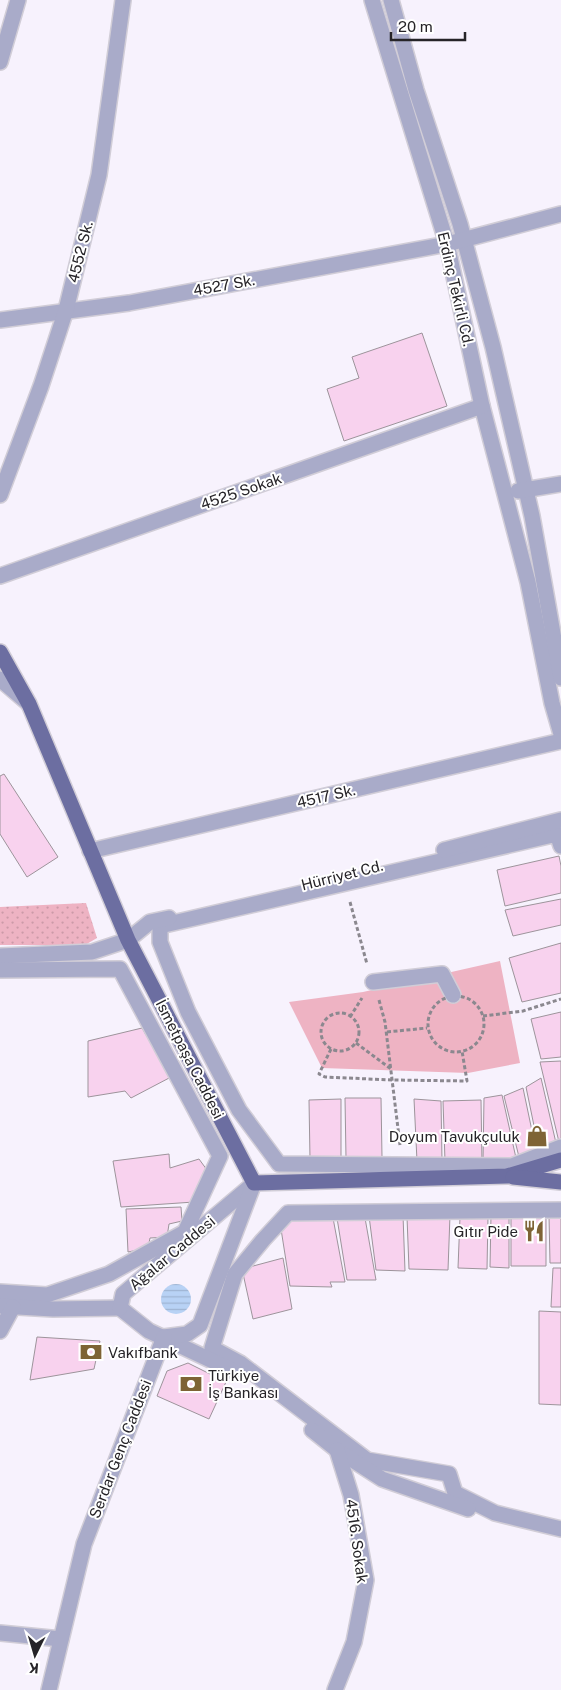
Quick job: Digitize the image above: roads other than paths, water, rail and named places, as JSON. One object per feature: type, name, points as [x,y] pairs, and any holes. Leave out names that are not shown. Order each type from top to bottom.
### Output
[{"type":"main road","name":"İsmetpaşa Caddesi","points":[[0,652],[29,704],[128,940],[254,1183]]},
{"type":"main road","points":[[507,1176],[561,1160]]},
{"type":"main road","points":[[254,1183],[507,1176],[561,1182]]},
{"type":"street","points":[[0,62],[18,0]]},
{"type":"street","name":"4552 Sk.","points":[[0,495],[41,386],[66,310],[99,175],[123,0]]},
{"type":"street","name":"Erdinç Tekirli Cd.","points":[[372,0],[447,244],[482,406],[528,582],[552,704],[561,734]]},
{"type":"street","points":[[391,0],[416,90],[464,240],[493,347],[527,490],[561,678]]},
{"type":"street","name":"4527 Sk.","points":[[0,320],[129,303],[447,244],[561,214]]},
{"type":"street","name":"4525 Sokak","points":[[0,576],[482,406]]},
{"type":"street","points":[[505,494],[561,484]]},
{"type":"street","points":[[0,679],[29,704]]},
{"type":"street","name":"4517 Sk.","points":[[90,851],[561,741]]},
{"type":"street","name":"Hürriyet Cd.","points":[[128,940],[150,922],[358,872],[561,820]]},
{"type":"street","points":[[561,846],[557,834],[160,926],[160,942],[188,1012],[239,1110],[279,1164],[512,1166],[561,1147]]},
{"type":"street","points":[[0,956],[92,952],[128,940]]},
{"type":"street","points":[[0,970],[120,969],[220,1156],[185,1232],[109,1274],[47,1295],[0,1292]]},
{"type":"street","points":[[373,982],[442,974],[453,995]]},
{"type":"street","points":[[164,1337],[186,1334],[200,1325],[254,1183]]},
{"type":"street","name":"Ağalar Caddesi","points":[[7,1306],[53,1309],[120,1308],[123,1294],[254,1183]]},
{"type":"street","points":[[561,1210],[288,1213],[235,1274],[212,1348],[240,1362],[368,1460],[449,1474],[455,1493],[495,1513],[561,1530]]},
{"type":"street","points":[[0,1331],[7,1306]]},
{"type":"street","points":[[120,1308],[149,1331],[247,1377],[337,1450],[382,1479],[533,1533],[561,1537]]},
{"type":"street","name":"Serdar Genç Caddesi","points":[[49,1690],[84,1544],[164,1337]]},
{"type":"street","name":"4516. Sokak","points":[[335,1690],[354,1642],[366,1580],[351,1495],[337,1450]]},
{"type":"street","points":[[0,1632],[61,1639]]},
{"type":"water","points":[[176,1284],[186,1289],[191,1299],[186,1309],[176,1314],[166,1309],[161,1299],[166,1289]]},
{"type":"place","name":"Doyum Tavukçuluk","points":[[537,1136]]},
{"type":"place","name":"Gıtır Pide","points":[[534,1231]]},
{"type":"place","name":"Vakıfbank","points":[[91,1352]]},
{"type":"place","name":"Türkiye İş Bankası","points":[[191,1384]]}]
